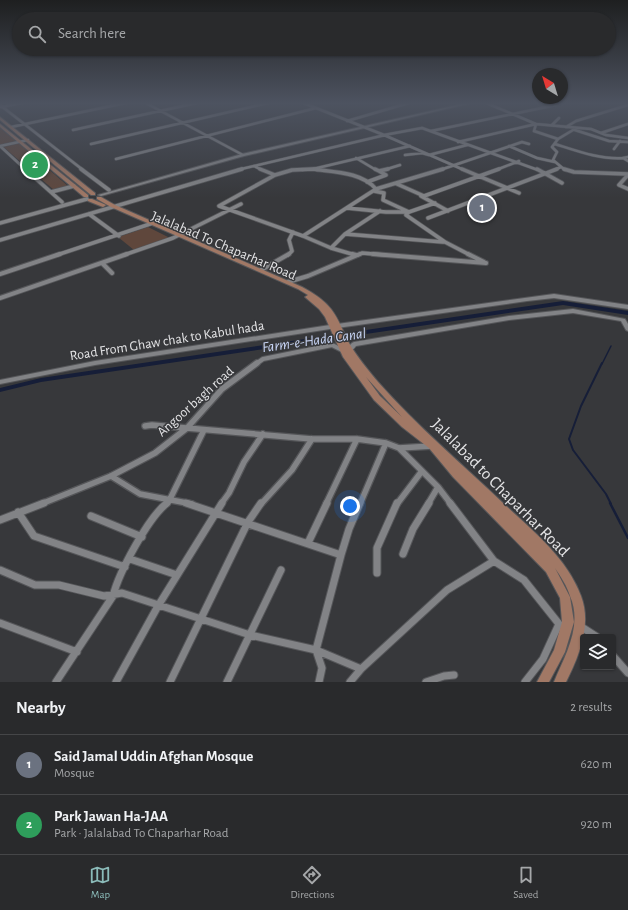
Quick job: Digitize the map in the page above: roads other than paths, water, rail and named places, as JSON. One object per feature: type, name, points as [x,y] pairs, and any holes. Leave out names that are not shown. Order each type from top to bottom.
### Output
[{"type":"main road","name":"Jalalabad To Chaparhar Road","points":[[12,134],[74,186],[110,207],[295,289],[310,298],[321,308],[336,328]]},
{"type":"main road","name":"Jalalabad To Chaparhar Road","points":[[20,134],[93,196]]},
{"type":"main road","name":"Jalalabad To Chaparhar Road","points":[[177,236],[261,270],[311,294],[320,300],[334,316],[336,328]]},
{"type":"main road","points":[[336,328],[347,350]]},
{"type":"main road","name":"Jalalabad to Chaparhar Road","points":[[347,350],[377,398],[405,425],[432,446],[456,474],[550,569],[565,597],[568,622],[559,652],[543,682]]},
{"type":"main road","name":"Jalalabad to Chaparhar Road","points":[[347,350],[384,395],[559,565],[576,597],[580,626],[571,660],[560,682]]},
{"type":"street","points":[[38,134],[109,190]]},
{"type":"street","points":[[91,144],[137,134]]},
{"type":"street","points":[[206,134],[242,154]]},
{"type":"street","points":[[116,159],[218,134]]},
{"type":"street","points":[[93,196],[109,190],[242,154],[327,134]]},
{"type":"street","points":[[381,134],[519,193]]},
{"type":"street","points":[[0,240],[254,166],[390,134]]},
{"type":"street","points":[[437,134],[519,161],[562,183]]},
{"type":"street","points":[[458,142],[493,134]]},
{"type":"street","points":[[542,134],[558,139]]},
{"type":"street","points":[[556,163],[553,160],[557,152],[552,147],[556,144],[558,139],[567,134]]},
{"type":"street","points":[[586,134],[606,140],[628,142]]},
{"type":"street","points":[[605,134],[628,138]]},
{"type":"street","points":[[0,146],[28,140]]},
{"type":"street","points":[[614,149],[620,141]]},
{"type":"street","points":[[303,236],[375,190],[522,142],[529,144]]},
{"type":"street","points":[[556,144],[579,152],[614,159],[628,157]]},
{"type":"street","points":[[406,155],[422,153],[429,155],[468,145]]},
{"type":"street","points":[[0,146],[62,202]]},
{"type":"street","points":[[313,169],[410,146]]},
{"type":"street","points":[[509,146],[535,157],[556,163],[561,167],[583,173],[628,174]]},
{"type":"street","points":[[0,223],[242,154]]},
{"type":"street","points":[[535,157],[540,154]]},
{"type":"street","points":[[356,158],[386,175],[367,182]]},
{"type":"street","points":[[624,158],[628,161]]},
{"type":"street","points":[[420,195],[424,196],[519,161]]},
{"type":"street","points":[[27,171],[48,165]]},
{"type":"street","points":[[379,171],[400,165]]},
{"type":"street","points":[[254,166],[275,175]]},
{"type":"street","points":[[428,218],[561,167]]},
{"type":"street","points":[[356,255],[331,248],[293,232],[219,206],[275,175],[292,170],[313,169],[346,174],[374,185],[375,190]]},
{"type":"street","points":[[628,174],[619,185],[628,190]]},
{"type":"street","points":[[397,184],[448,211]]},
{"type":"street","points":[[51,192],[74,186]]},
{"type":"street","points":[[375,190],[384,193],[383,200],[409,212]]},
{"type":"street","points":[[347,208],[409,212],[435,203]]},
{"type":"street","points":[[0,298],[177,236],[241,204]]},
{"type":"street","points":[[331,248],[345,234],[380,211]]},
{"type":"street","points":[[288,282],[308,276],[362,253],[486,263],[445,242],[406,215],[409,212]]},
{"type":"street","points":[[89,214],[119,236]]},
{"type":"street","points":[[0,274],[119,236],[150,224]]},
{"type":"street","points":[[261,270],[284,258],[292,251],[289,240],[293,232]]},
{"type":"street","points":[[345,234],[445,242]]},
{"type":"street","points":[[102,263],[112,273]]},
{"type":"street","name":"Road From Ghaw chak to Kabul hada","points":[[0,382],[95,363],[554,296],[628,306]]},
{"type":"street","points":[[347,350],[354,344],[508,318],[573,311],[625,320],[628,329]]},
{"type":"street","name":"Angoor bagh road","points":[[0,520],[112,476],[156,452],[187,428],[222,389],[264,359],[332,345],[347,350]]},
{"type":"street","points":[[145,426],[187,428],[312,439],[357,439],[386,442],[400,448],[438,487],[494,561],[524,580],[559,624],[543,659],[525,682]]},
{"type":"street","points":[[56,682],[77,652],[112,596],[125,567],[159,509],[169,501],[204,430]]},
{"type":"street","points":[[116,682],[158,606],[215,513],[229,493],[244,462],[263,434]]},
{"type":"street","points":[[170,682],[248,522],[266,496],[292,470],[312,439]]},
{"type":"street","points":[[308,543],[357,439]]},
{"type":"street","points":[[320,682],[322,668],[316,650],[349,529],[386,442]]},
{"type":"street","points":[[400,448],[432,446]]},
{"type":"street","points":[[377,573],[377,548],[392,513],[399,499],[422,471]]},
{"type":"street","points":[[112,476],[140,494],[169,501],[193,504],[215,513],[248,522],[342,555]]},
{"type":"street","points":[[403,554],[413,529],[438,487]]},
{"type":"street","points":[[18,512],[34,536],[125,567]]},
{"type":"street","points":[[91,516],[142,537]]},
{"type":"street","points":[[130,559],[177,575]]},
{"type":"street","points":[[350,682],[361,669],[447,590],[494,561]]},
{"type":"street","points":[[0,570],[35,585],[59,585],[104,596],[112,596],[122,593],[250,635],[316,650],[361,669]]},
{"type":"street","points":[[227,682],[281,570]]},
{"type":"street","points":[[0,623],[77,652]]},
{"type":"street","points":[[580,626],[592,634]]},
{"type":"street","points":[[616,659],[628,673]]},
{"type":"street","points":[[426,682],[444,676],[454,675]]},
{"type":"waterway","name":"Farm-e-Hada Canal","points":[[0,390],[41,380],[563,303],[628,313]]},
{"type":"waterway","points":[[602,364],[611,346]]},
{"type":"waterway","points":[[602,363],[581,406],[569,439],[573,450],[606,494],[611,504]]},
{"type":"waterway","points":[[610,503],[628,538]]},
{"type":"place","name":"Park Jawan Ha-JAA","points":[[35,165]]},
{"type":"place","name":"Said Jamal Uddin Afghan Mosque","points":[[482,208]]}]
